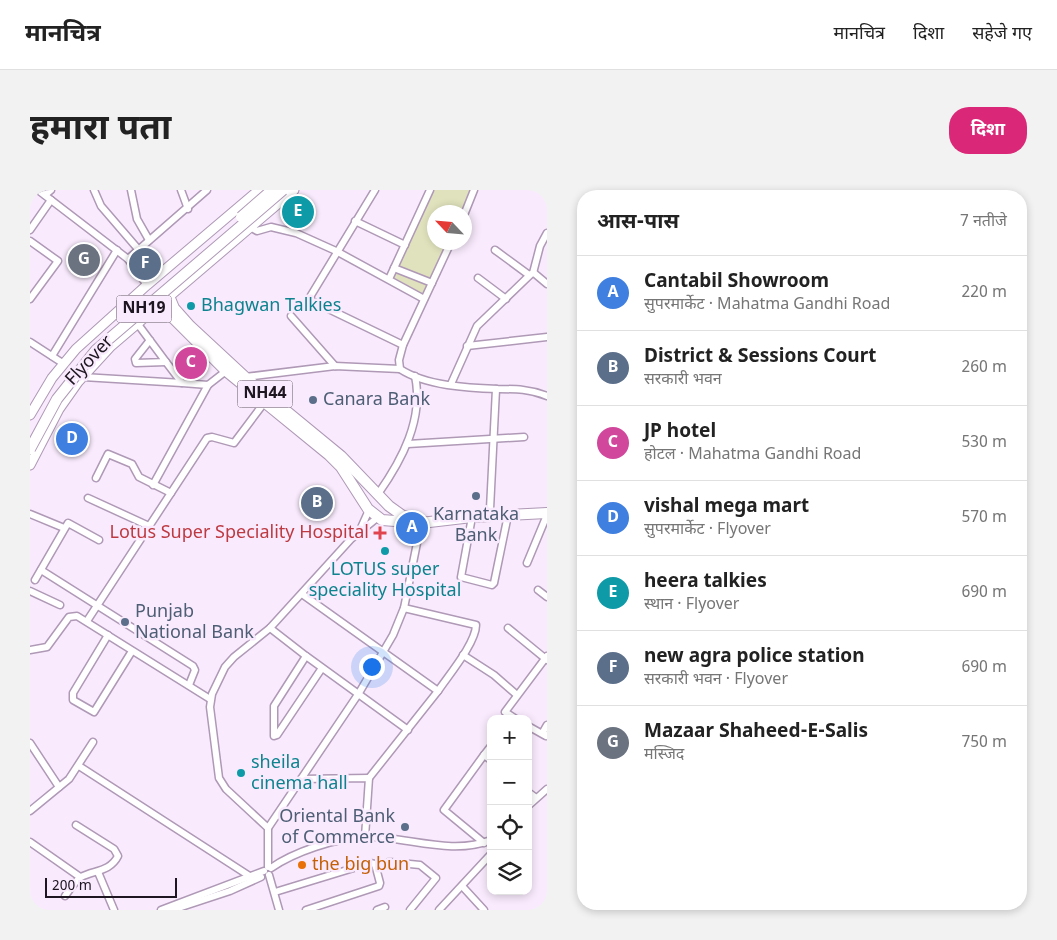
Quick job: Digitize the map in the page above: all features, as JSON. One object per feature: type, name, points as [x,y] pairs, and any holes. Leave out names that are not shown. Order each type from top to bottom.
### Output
[{"type":"highway","name":"Flyover","points":[[30,436],[56,389],[92,346],[272,190]]},
{"type":"highway","name":"Flyover","points":[[30,449],[57,400],[96,350],[283,190]]},
{"type":"highway","name":"NH44","points":[[169,296],[174,308],[190,326],[245,378],[341,456],[389,506],[403,516],[417,519],[490,509],[547,507]]},
{"type":"highway","name":"NH44","points":[[160,304],[226,371],[329,454],[369,510],[380,519]]},
{"type":"highway","points":[[359,494],[370,485]]},
{"type":"highway","points":[[380,519],[388,515],[389,506]]},
{"type":"highway","points":[[380,519],[421,523],[472,517],[547,514]]},
{"type":"main road","points":[[30,415],[52,378],[76,349],[258,190]]},
{"type":"main road","points":[[30,465],[59,409],[82,377],[111,346],[294,190]]},
{"type":"main road","points":[[167,269],[181,286]]},
{"type":"main road","points":[[131,300],[141,320]]},
{"type":"street","points":[[38,190],[128,259],[147,285]]},
{"type":"street","points":[[30,230],[48,198],[50,190]]},
{"type":"street","points":[[94,190],[101,206],[138,248]]},
{"type":"street","points":[[131,190],[138,218],[148,240]]},
{"type":"street","points":[[181,190],[188,209]]},
{"type":"street","points":[[128,259],[138,248],[188,209],[207,190]]},
{"type":"street","points":[[375,190],[312,291],[310,299],[403,345]]},
{"type":"street","points":[[389,279],[430,190]]},
{"type":"street","points":[[468,205],[474,190]]},
{"type":"street","points":[[258,220],[268,227],[290,231],[336,251],[424,299]]},
{"type":"street","points":[[355,221],[405,245]]},
{"type":"street","points":[[250,227],[257,231],[268,227]]},
{"type":"street","points":[[451,384],[467,346],[479,324],[531,274],[540,246],[547,233]]},
{"type":"street","points":[[30,241],[58,261],[30,299]]},
{"type":"street","points":[[52,356],[117,250]]},
{"type":"street","points":[[400,369],[399,360],[403,345],[447,250]]},
{"type":"street","points":[[495,250],[547,284]]},
{"type":"street","points":[[394,268],[432,283]]},
{"type":"street","points":[[478,278],[506,299]]},
{"type":"street","points":[[290,316],[335,366]]},
{"type":"street","points":[[141,320],[150,340],[182,383]]},
{"type":"street","points":[[467,346],[547,338]]},
{"type":"street","points":[[150,340],[134,362],[139,364],[166,362]]},
{"type":"street","points":[[30,342],[64,364]]},
{"type":"street","points":[[245,378],[335,366],[400,369],[415,376],[451,384],[496,389],[529,389],[547,396]]},
{"type":"street","points":[[153,485],[208,385],[226,371]]},
{"type":"street","points":[[378,494],[390,478],[408,444],[418,400],[415,376]]},
{"type":"street","points":[[82,377],[208,385]]},
{"type":"street","points":[[490,509],[496,389]]},
{"type":"street","points":[[87,621],[207,438],[212,437],[234,443],[264,403]]},
{"type":"street","points":[[408,444],[493,437],[524,437]]},
{"type":"street","points":[[96,478],[108,454],[132,464],[139,477],[170,493]]},
{"type":"street","points":[[88,498],[149,526]]},
{"type":"street","points":[[360,531],[369,510]]},
{"type":"street","points":[[30,514],[64,528]]},
{"type":"street","points":[[527,563],[547,514]]},
{"type":"street","points":[[472,517],[461,577],[492,585],[508,515]]},
{"type":"street","points":[[268,828],[226,789],[219,778],[214,753],[210,699],[225,667],[234,657],[270,628],[360,531],[380,519]]},
{"type":"street","points":[[35,580],[64,528],[70,523],[99,540]]},
{"type":"street","points":[[275,910],[268,872],[268,828],[382,654],[404,608],[421,523]]},
{"type":"street","points":[[41,570],[98,604],[195,667],[189,686]]},
{"type":"street","points":[[538,590],[547,597]]},
{"type":"street","points":[[30,591],[60,605]]},
{"type":"street","points":[[302,594],[382,654],[438,691]]},
{"type":"street","points":[[365,837],[369,778],[438,691],[463,655],[475,632],[474,623],[404,608]]},
{"type":"street","points":[[30,650],[47,647],[71,616],[87,621],[210,699]]},
{"type":"street","points":[[270,628],[408,730]]},
{"type":"street","points":[[508,628],[546,658],[505,712],[510,715]]},
{"type":"street","points":[[108,635],[73,693],[73,700],[94,712],[132,651]]},
{"type":"street","points":[[463,655],[494,675],[517,695]]},
{"type":"street","points":[[306,656],[274,706],[274,736],[322,668]]},
{"type":"street","points":[[546,736],[544,730],[547,725]]},
{"type":"street","points":[[532,728],[546,736]]},
{"type":"street","points":[[30,811],[59,787],[78,766],[93,742]]},
{"type":"street","points":[[30,743],[59,787]]},
{"type":"street","points":[[484,843],[444,810],[487,751]]},
{"type":"street","points":[[78,766],[251,877]]},
{"type":"street","points":[[301,779],[369,778]]},
{"type":"street","points":[[529,805],[547,789]]},
{"type":"street","points":[[532,793],[547,801]]},
{"type":"street","points":[[65,896],[80,877],[98,872],[112,865],[118,853],[76,825]]},
{"type":"street","points":[[172,910],[230,891],[268,872],[286,860],[326,844],[365,837],[454,846],[487,842]]},
{"type":"street","points":[[30,842],[80,877]]},
{"type":"street","points":[[439,910],[487,858]]},
{"type":"street","points":[[389,862],[420,865],[436,878],[410,910]]},
{"type":"street","points":[[275,892],[370,863],[375,864],[380,883],[378,886],[306,910]]},
{"type":"street","points":[[98,872],[114,910]]},
{"type":"street","points":[[161,910],[268,872]]},
{"type":"street","points":[[268,872],[279,910]]},
{"type":"street","points":[[462,886],[484,910]]},
{"type":"street","points":[[377,910],[385,907]]},
{"type":"green space","points":[[429,190],[471,190],[464,205],[427,205],[427,250],[445,250],[425,295],[391,276]]},
{"type":"place","name":"heera talkies","points":[[298,212]]},
{"type":"place","name":"Mazaar Shaheed-E-Salis","points":[[84,260]]},
{"type":"place","name":"new agra police station","points":[[145,264]]},
{"type":"place","name":"Bhagwan Talkies","points":[[191,306]]},
{"type":"place","name":"JP hotel","points":[[191,363]]},
{"type":"place","name":"Canara Bank","points":[[313,400]]},
{"type":"place","name":"vishal mega mart","points":[[72,439]]},
{"type":"place","name":"Karnataka Bank","points":[[476,496]]},
{"type":"place","name":"District & Sessions Court","points":[[317,503]]},
{"type":"place","name":"Cantabil Showroom","points":[[412,528]]},
{"type":"place","name":"Lotus Super Speciality Hospital","points":[[380,533]]},
{"type":"place","name":"LOTUS super speciality Hospital","points":[[385,551]]},
{"type":"place","name":"Punjab National Bank","points":[[125,622]]},
{"type":"place","name":"sheila cinema hall","points":[[241,773]]},
{"type":"place","name":"Oriental Bank of Commerce","points":[[405,827]]},
{"type":"place","name":"the big bun","points":[[302,865]]}]
